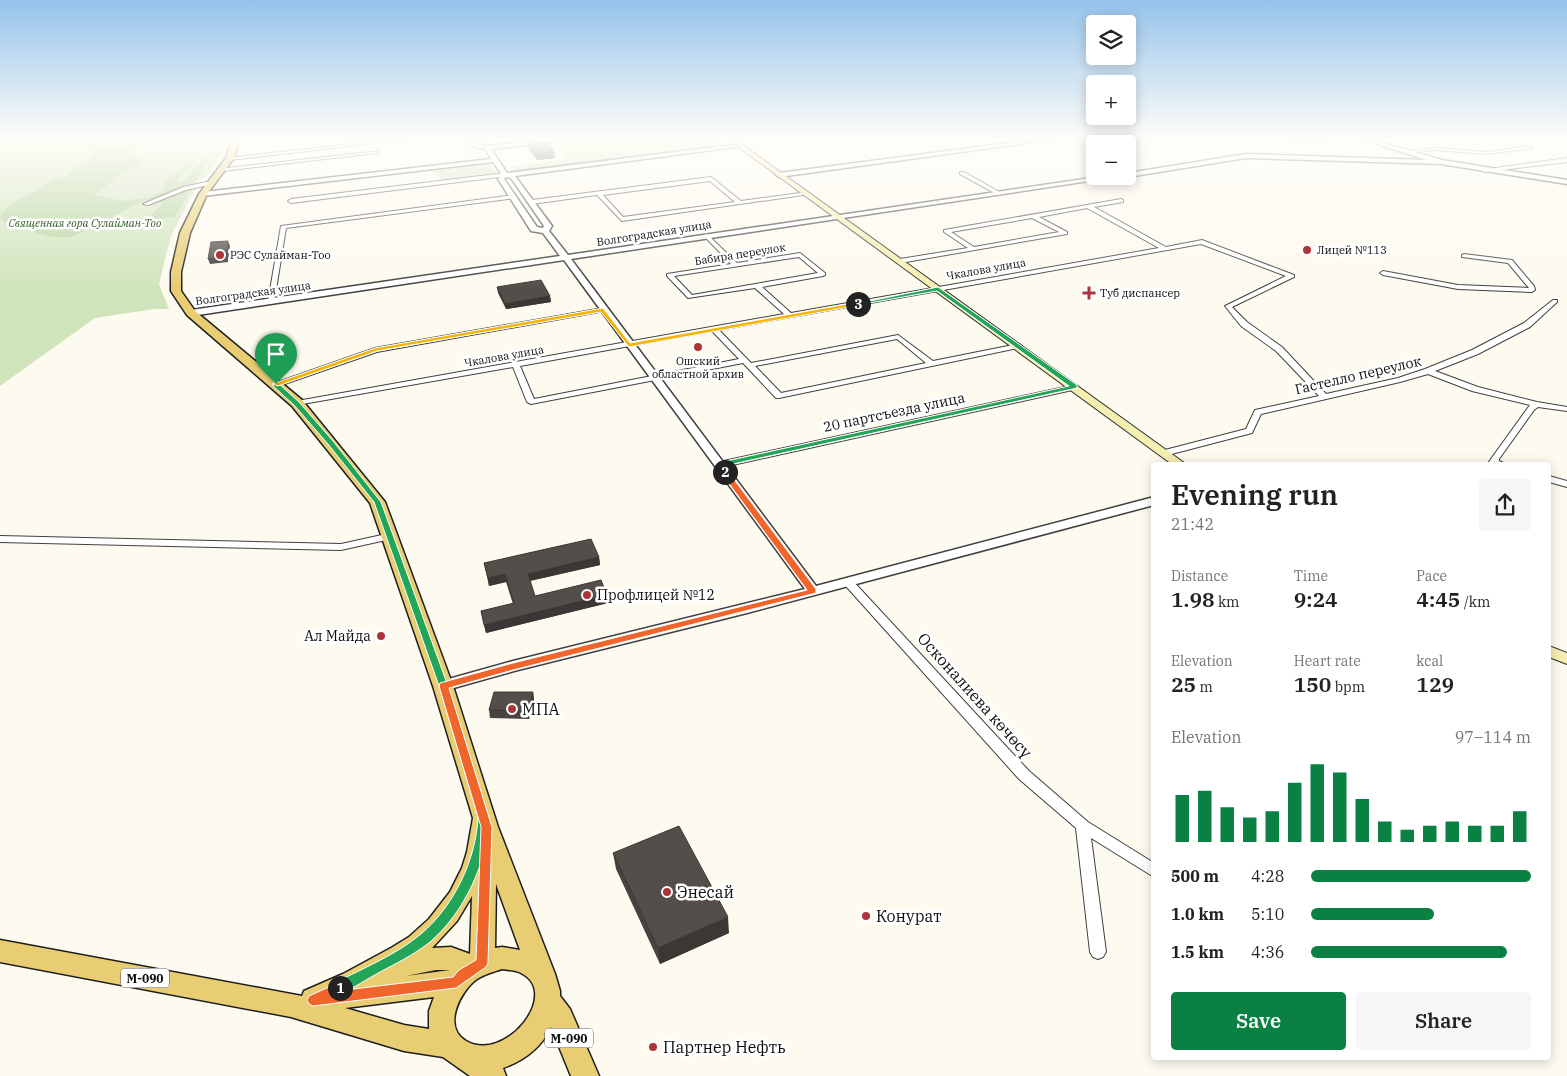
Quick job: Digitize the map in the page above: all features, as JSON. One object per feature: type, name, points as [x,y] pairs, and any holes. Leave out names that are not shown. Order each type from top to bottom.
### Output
[{"type":"main road","points":[[207,188],[184,233],[175,283],[179,298],[191,313],[296,403],[377,502],[391,536],[444,686],[485,822],[542,974]]},
{"type":"main road","points":[[798,188],[1177,462]]},
{"type":"main road","points":[[1551,651],[1567,659]]},
{"type":"main road","points":[[1551,661],[1567,666]]},
{"type":"main road","points":[[485,822],[470,971],[445,1000],[441,1020],[442,1029],[458,1050],[492,1076]]},
{"type":"main road","points":[[302,1003],[353,981],[426,938],[457,902],[474,866],[485,822]]},
{"type":"main road","name":"М-090","points":[[0,952],[302,1003],[404,1038],[489,1058],[514,1050],[534,1034],[541,1024],[548,1002],[548,992],[542,974],[528,963],[511,958],[497,959],[470,971],[302,1003]]},
{"type":"main road","points":[[353,981],[429,960],[452,960],[470,971]]},
{"type":"main road","name":"М-090","points":[[548,1002],[561,1018],[585,1076]]},
{"type":"street","points":[[149,204],[173,191],[183,188]]},
{"type":"street","points":[[203,194],[253,188]]},
{"type":"street","points":[[291,201],[396,188]]},
{"type":"street","points":[[508,188],[534,229],[545,232],[566,258],[813,591]]},
{"type":"street","points":[[522,188],[548,226],[545,232]]},
{"type":"street","points":[[532,202],[642,188]]},
{"type":"street","points":[[722,188],[740,203]]},
{"type":"street","points":[[990,188],[1000,194]]},
{"type":"street","name":"Волгоградская улица","points":[[191,313],[838,216],[1038,188]]},
{"type":"street","points":[[599,194],[622,219],[807,194]]},
{"type":"street","points":[[271,302],[283,227],[514,197]]},
{"type":"street","points":[[974,249],[946,231],[1122,201]]},
{"type":"street","points":[[1089,207],[1166,250]]},
{"type":"street","points":[[900,261],[1065,233],[1034,216]]},
{"type":"street","points":[[707,236],[736,264]]},
{"type":"street","name":"Чкалова улица","points":[[296,403],[516,366],[1202,242],[1292,276],[1228,306],[1244,324],[1279,349],[1325,398]]},
{"type":"street","name":"Бабира переулок","points":[[800,255],[823,274],[690,297],[669,275],[736,264],[800,255]]},
{"type":"street","points":[[1384,274],[1458,287],[1532,290],[1532,287],[1510,261],[1464,256]]},
{"type":"street","points":[[757,286],[790,316]]},
{"type":"street","name":"Гастелло переулок","points":[[1164,452],[1249,431],[1258,412],[1400,380],[1428,371],[1475,352],[1527,324],[1555,301]]},
{"type":"street","points":[[276,384],[375,350],[603,310]]},
{"type":"street","points":[[715,330],[779,396],[1018,346]]},
{"type":"street","points":[[516,366],[532,402],[898,336],[932,364]]},
{"type":"street","points":[[1428,371],[1476,389],[1537,404],[1567,409]]},
{"type":"street","name":"20 партсъезда улица","points":[[719,465],[1074,387]]},
{"type":"street","points":[[1498,462],[1531,408],[1537,404]]},
{"type":"street","points":[[1551,479],[1567,484]]},
{"type":"street","points":[[444,686],[513,666],[848,582],[1151,502]]},
{"type":"street","points":[[0,538],[340,547],[391,536]]},
{"type":"street","name":"Осконалиева көчөсү","points":[[848,582],[1024,775],[1083,826],[1151,869]]},
{"type":"street","points":[[1083,826],[1098,952]]},
{"type":"green space","name":"Священная гора Сулайман-Тоо","points":[[0,188],[175,188],[170,190],[196,188],[171,236],[159,284],[169,309],[155,309],[95,318],[0,386]]},
{"type":"green space","points":[[40,188],[103,188],[93,196],[108,197],[121,201],[146,198],[157,194],[164,188],[192,188],[175,217],[146,220],[163,203],[143,201],[76,235],[67,237],[39,234],[2,220],[0,217],[2,212]]},
{"type":"green space","points":[[112,188],[160,188],[155,192],[107,194]]},
{"type":"building","points":[[228,241],[226,256],[208,259],[211,242]]},
{"type":"building","points":[[541,280],[550,296],[505,304],[497,287]]},
{"type":"building","name":"Профлицей №12","points":[[591,539],[599,557],[528,574],[535,596],[601,580],[607,595],[484,625],[481,611],[514,603],[505,574],[488,578],[484,563]]},
{"type":"building","points":[[494,692],[533,692],[528,711],[489,710]]},
{"type":"building","name":"Энесай","points":[[679,826],[728,917],[658,948],[613,853]]},
{"type":"place","name":"Лицей №113","points":[[1307,250]]},
{"type":"place","name":"РЭС Сулайман-Тоо","points":[[220,255]]},
{"type":"place","name":"Туб диспансер","points":[[1089,293]]},
{"type":"place","name":"Ошский областной архив","points":[[698,347]]},
{"type":"place","name":"Профлицей №12","points":[[587,595]]},
{"type":"place","name":"Ал Майда","points":[[381,636]]},
{"type":"place","name":"МПА","points":[[512,709]]},
{"type":"place","name":"Энесай","points":[[667,892]]},
{"type":"place","name":"Конурат","points":[[866,916]]},
{"type":"place","name":"Партнер Нефть","points":[[653,1047]]},
{"type":"route","points":[[276,384],[296,403],[330,442],[377,502],[444,686],[484,817],[474,866],[457,902],[426,938],[376,969],[313,1000],[456,982],[472,968],[482,963],[487,827],[463,745],[444,686],[513,666],[813,591],[719,465],[1074,387],[938,289],[629,345],[603,310],[375,350],[276,384]]}]
